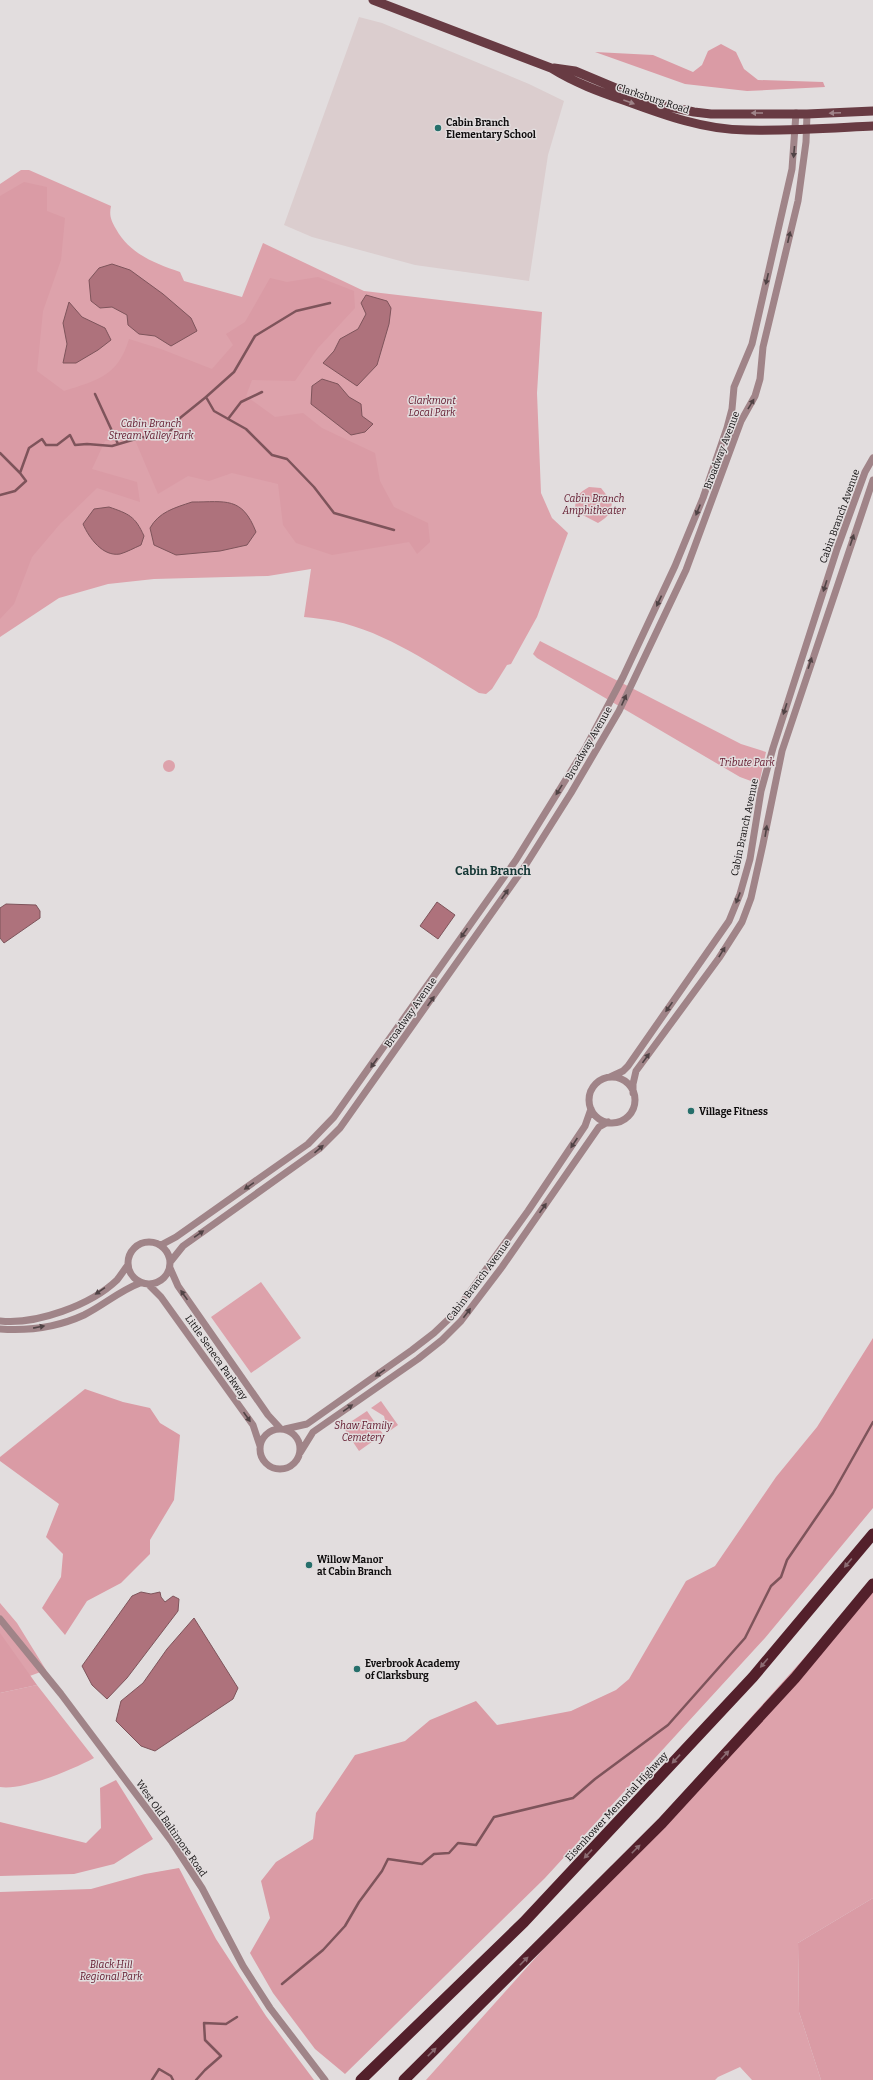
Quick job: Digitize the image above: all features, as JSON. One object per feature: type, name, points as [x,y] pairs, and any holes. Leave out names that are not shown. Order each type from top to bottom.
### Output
[{"type":"highway","name":"Eisenhower Memorial Highway","points":[[361,2080],[535,1910],[753,1677],[873,1534]]},
{"type":"highway","points":[[404,2080],[662,1823],[794,1678],[873,1584]]},
{"type":"main road","name":"Clarksburg Road","points":[[373,0],[551,68],[571,80],[669,116],[745,130],[873,126]]},
{"type":"main road","name":"Clarksburg Road","points":[[551,68],[575,71],[637,97],[665,106],[694,112],[711,114],[807,114],[873,111]]},
{"type":"street","name":"Broadway Avenue","points":[[161,1245],[176,1237],[308,1144],[334,1117],[516,860],[586,747],[619,684],[676,566],[703,498],[727,428],[732,409],[734,387],[752,344],[792,169],[796,113]]},
{"type":"street","name":"Broadway Avenue","points":[[171,1265],[182,1246],[319,1149],[340,1128],[524,866],[571,793],[619,710],[686,570],[741,421],[756,396],[760,379],[763,347],[798,201],[807,114]]},
{"type":"street","name":"Cabin Branch Avenue","points":[[610,1077],[623,1071],[628,1066],[732,914],[740,894],[750,859],[761,791],[772,748],[837,549],[865,472],[873,458]]},
{"type":"street","name":"Cabin Branch Avenue","points":[[633,1093],[633,1084],[636,1071],[719,958],[742,922],[750,898],[763,844],[782,751],[873,480]]},
{"type":"street","points":[[610,1077],[621,1079],[626,1082],[633,1093],[634,1100],[630,1113],[619,1121],[608,1122],[596,1116],[591,1109],[589,1099],[593,1086],[598,1081],[610,1077]]},
{"type":"street","name":"Cabin Branch Avenue","points":[[283,1429],[307,1424],[412,1350],[434,1333],[454,1314],[528,1211],[585,1126],[591,1109]]},
{"type":"street","name":"Cabin Branch Avenue","points":[[300,1453],[313,1432],[418,1359],[442,1340],[461,1321],[502,1267],[599,1127],[608,1122]]},
{"type":"street","points":[[0,1321],[28,1320],[55,1314],[78,1305],[117,1280],[128,1265],[131,1252],[135,1248],[148,1242],[161,1245],[169,1255],[171,1265],[166,1276],[159,1282],[149,1285],[140,1283],[134,1278],[128,1265]]},
{"type":"street","name":"Little Seneca Parkway","points":[[171,1265],[178,1286],[268,1415],[283,1429]]},
{"type":"street","points":[[0,1329],[23,1330],[55,1324],[84,1315],[123,1290],[140,1283]]},
{"type":"street","name":"Little Seneca Parkway","points":[[149,1285],[161,1297],[253,1425],[260,1446]]},
{"type":"street","points":[[283,1429],[295,1435],[299,1440],[300,1453],[296,1462],[291,1466],[279,1469],[265,1462],[262,1457],[260,1446],[265,1436],[269,1432],[283,1429]]},
{"type":"street","name":"West Old Baltimore Road","points":[[0,1619],[62,1694],[172,1842],[202,1888],[243,1966],[270,2008],[325,2080]]},
{"type":"shaded area","name":"Cabin Branch Elementary School","points":[[359,17],[382,23],[529,84],[564,101],[548,155],[529,281],[415,265],[312,237],[284,225]]},
{"type":"shaded area","points":[[112,264],[130,270],[163,294],[191,318],[197,331],[171,346],[155,336],[139,334],[128,325],[127,315],[112,307],[100,308],[91,301],[89,280],[99,268]]},
{"type":"shaded area","points":[[366,295],[387,301],[391,308],[389,324],[377,365],[357,386],[323,363],[334,351],[340,339],[358,329],[366,314],[361,303]]},
{"type":"shaded area","points":[[69,302],[82,317],[105,328],[111,340],[98,350],[76,363],[63,363],[67,344],[63,323]]},
{"type":"shaded area","points":[[322,379],[338,384],[349,397],[361,404],[362,416],[373,424],[365,432],[351,435],[311,404],[312,386]]},
{"type":"shaded area","points":[[192,502],[224,502],[239,507],[251,520],[256,532],[247,545],[220,551],[176,555],[154,545],[150,528],[158,518],[168,511]]},
{"type":"shaded area","points":[[109,507],[126,514],[138,524],[144,536],[141,545],[120,554],[114,554],[102,550],[97,545],[83,524],[94,509]]},
{"type":"shaded area","points":[[437,902],[455,915],[438,939],[420,926]]},
{"type":"shaded area","points":[[6,904],[36,905],[40,911],[40,918],[4,943],[0,938],[0,908]]},
{"type":"shaded area","points":[[141,1592],[151,1594],[160,1592],[161,1597],[165,1602],[173,1596],[179,1599],[178,1611],[127,1678],[107,1699],[92,1685],[82,1666],[132,1596]]},
{"type":"shaded area","points":[[194,1618],[238,1688],[233,1699],[155,1751],[141,1746],[116,1721],[121,1701],[143,1683],[167,1649]]},
{"type":"green space","points":[[721,44],[736,52],[744,69],[758,80],[823,82],[825,87],[747,91],[685,84],[595,52],[653,55],[693,72],[702,65],[708,51]]},
{"type":"green space","points":[[21,170],[29,170],[111,206],[110,215],[113,223],[128,245],[152,261],[180,272],[184,281],[242,297],[263,243],[364,291],[542,312],[537,393],[541,493],[552,518],[568,533],[537,617],[511,664],[507,665],[492,689],[486,694],[479,693],[410,651],[373,633],[334,621],[304,617],[311,569],[268,576],[154,579],[108,584],[59,598],[0,637],[0,184]]},
{"type":"green space","name":"Cabin Branch Stream Valley Park","points":[[24,182],[47,187],[47,211],[65,218],[61,260],[43,311],[37,371],[64,391],[97,379],[113,369],[119,361],[129,339],[161,349],[212,369],[233,345],[226,334],[245,322],[270,278],[287,282],[318,277],[354,291],[355,308],[318,348],[295,381],[252,380],[246,396],[275,417],[303,413],[322,428],[375,453],[380,481],[394,507],[428,523],[430,542],[417,554],[409,542],[332,555],[296,543],[283,525],[278,484],[232,473],[209,481],[188,476],[158,494],[135,440],[105,441],[92,469],[137,482],[140,502],[97,488],[60,524],[32,557],[14,604],[0,619],[0,196]]},
{"type":"green space","name":"Cabin Branch Amphitheater","points":[[589,487],[601,488],[612,502],[611,509],[608,514],[598,523],[575,511],[578,496],[582,491]]},
{"type":"green space","name":"Tribute Park","points":[[540,641],[741,744],[766,752],[759,784],[740,777],[537,658],[533,654]]},
{"type":"green space","points":[[167,760],[171,760],[175,766],[171,772],[167,772],[163,768],[163,764]]},
{"type":"green space","points":[[261,1282],[301,1338],[251,1373],[211,1317]]},
{"type":"green space","points":[[873,1338],[873,1508],[765,1638],[545,1878],[345,2074],[315,2049],[273,1993],[250,1953],[270,1918],[261,1881],[276,1862],[313,1839],[316,1813],[355,1755],[405,1741],[430,1720],[476,1701],[497,1725],[571,1711],[616,1690],[629,1679],[686,1581],[715,1566],[776,1477],[817,1427]]},
{"type":"green space","points":[[85,1389],[123,1402],[150,1408],[160,1423],[180,1435],[174,1500],[150,1540],[150,1554],[121,1583],[87,1601],[65,1635],[42,1608],[61,1577],[63,1554],[46,1537],[59,1504],[0,1461],[0,1457]]},
{"type":"green space","points":[[381,1401],[398,1425],[388,1432],[384,1416],[371,1408]]},
{"type":"green space","name":"Shaw Family Cemetery","points":[[367,1411],[383,1434],[359,1451],[343,1427]]},
{"type":"green space","points":[[873,1581],[873,1898],[798,1943],[799,2012],[821,2080],[752,2080],[740,2067],[718,2077],[715,2080],[426,2080]]},
{"type":"green space","points":[[0,1603],[17,1623],[46,1670],[0,1687]]},
{"type":"green space","points":[[0,1633],[37,1685],[0,1693]]},
{"type":"green space","points":[[37,1685],[94,1758],[48,1778],[21,1786],[0,1787],[0,1693]]},
{"type":"green space","points":[[116,1780],[153,1839],[114,1864],[74,1874],[0,1876],[0,1822],[86,1843],[101,1828],[100,1788]]},
{"type":"green space","name":"Black Hill Regional Park","points":[[179,1868],[216,1939],[266,2016],[314,2080],[0,2080],[0,1892],[91,1889],[145,1874]]},
{"type":"green space","points":[[873,1898],[873,2080],[821,2080],[799,2012],[798,1943]]},
{"type":"waterway","points":[[206,397],[234,372],[255,336],[296,311],[330,303]]},
{"type":"waterway","points":[[228,419],[241,402],[262,392]]},
{"type":"waterway","points":[[95,394],[118,444]]},
{"type":"waterway","points":[[0,495],[15,491],[26,481],[20,473],[29,448],[42,439],[46,445],[57,445],[70,435],[75,445],[87,444],[112,446],[139,438],[169,433],[180,418],[206,397],[214,411],[246,429],[272,455],[287,459],[314,487],[334,513],[394,530]]},
{"type":"waterway","points":[[0,453],[20,473]]},
{"type":"waterway","points":[[282,1984],[323,1950],[345,1926],[359,1902],[382,1871],[388,1859],[422,1864],[434,1854],[449,1853],[458,1843],[476,1845],[494,1817],[573,1798],[595,1779],[668,1725],[745,1638],[771,1586],[781,1577],[787,1560],[833,1493],[873,1422]]},
{"type":"waterway","points":[[196,2080],[221,2056],[205,2040],[204,2023],[226,2024],[237,2017]]},
{"type":"waterway","points":[[152,2080],[159,2069],[171,2076],[173,2080]]},
{"type":"place","name":"Cabin Branch Elementary School","points":[[438,128]]},
{"type":"place","name":"Village Fitness","points":[[691,1111]]},
{"type":"place","name":"Willow Manor at Cabin Branch","points":[[309,1565]]},
{"type":"place","name":"Everbrook Academy of Clarksburg","points":[[357,1669]]},
{"type":"district","name":"Cabin Branch","points":[[493,871]]},
{"type":"park label","name":"Clarkmont Local Park","points":[[432,406]]}]
